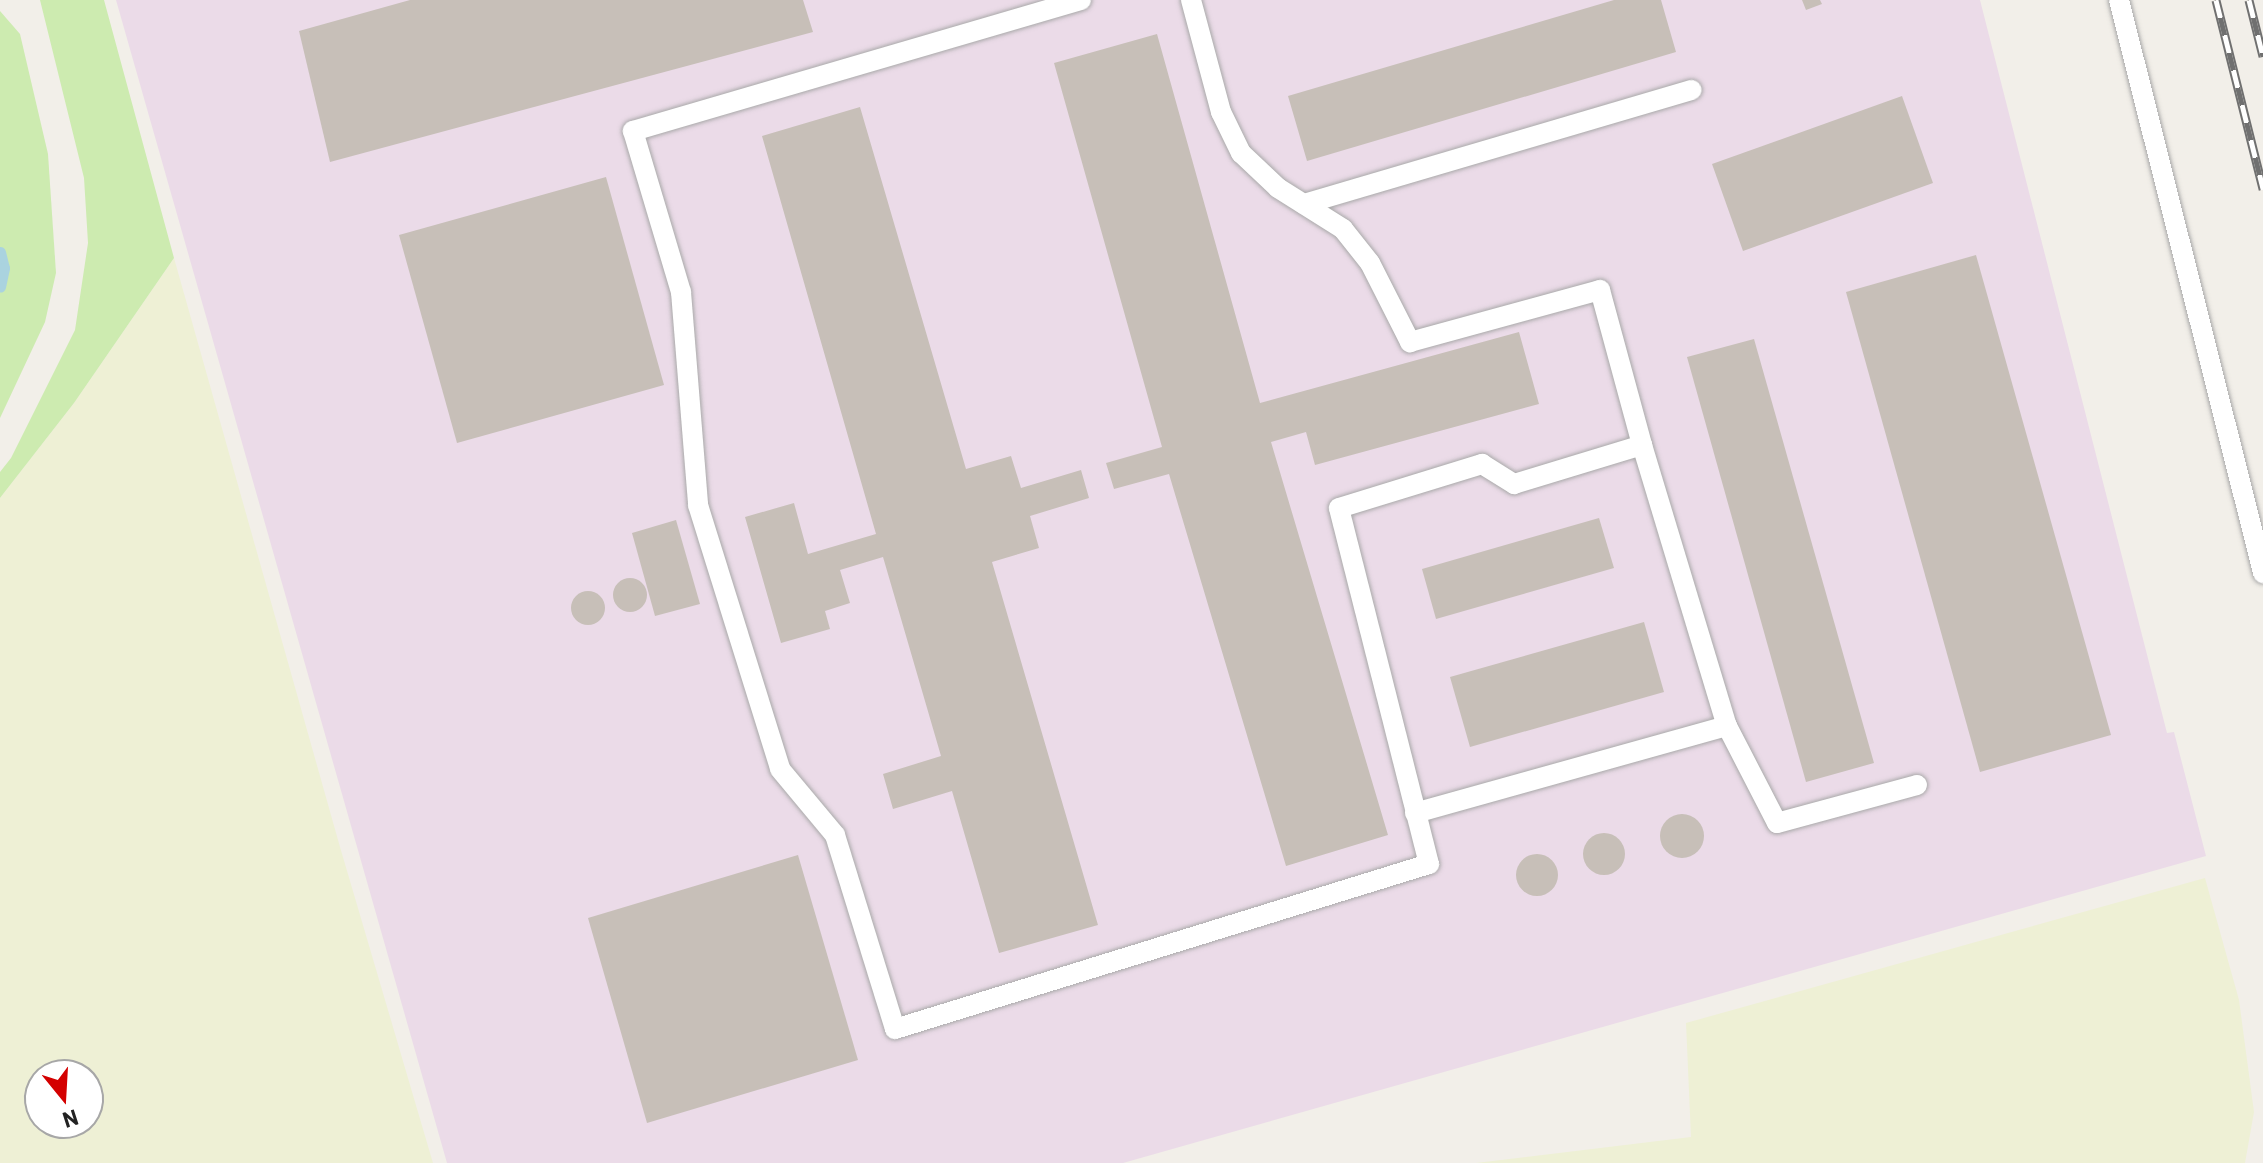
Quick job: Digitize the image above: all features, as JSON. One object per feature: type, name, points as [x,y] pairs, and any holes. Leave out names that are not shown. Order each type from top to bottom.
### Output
[{"type":"lane","points":[[1081,0],[633,131],[681,292],[698,505],[780,769],[835,835],[895,1029],[1429,864],[1339,508],[1482,464],[1514,484],[1642,445]]},
{"type":"lane","points":[[1191,0],[1221,112],[1241,153],[1278,188],[1343,229],[1370,263],[1410,342],[1600,290],[1642,445],[1727,726],[1777,823],[1917,785]]},
{"type":"lane","points":[[2119,0],[2263,573]]},
{"type":"lane","points":[[1304,204],[1692,90]]},
{"type":"lane","points":[[1415,813],[1727,726]]},
{"type":"shaded area","points":[[116,0],[1980,0],[2167,733],[2174,732],[2206,856],[1123,1163],[447,1163]]},
{"type":"green space","points":[[40,0],[104,0],[174,258],[74,403],[0,498],[0,472],[11,458],[75,330],[88,243],[84,178]]},
{"type":"green space","points":[[0,11],[20,34],[48,154],[56,273],[45,322],[0,418]]},
{"type":"green space","points":[[174,258],[340,847],[433,1163],[0,1163],[0,498],[74,403]]},
{"type":"green space","points":[[2205,878],[2239,1000],[2254,1112],[2245,1163],[1476,1163],[1691,1137],[1686,1023]]},
{"type":"building","points":[[410,0],[803,0],[813,32],[330,162],[299,31]]},
{"type":"building","points":[[1614,0],[1661,0],[1676,52],[1307,161],[1288,96]]},
{"type":"building","points":[[1802,0],[1820,0],[1822,4],[1806,10]]},
{"type":"building","points":[[1157,34],[1260,403],[1519,332],[1539,404],[1315,465],[1306,432],[1271,442],[1388,835],[1286,866],[1169,474],[1114,489],[1106,463],[1162,447],[1054,63]]},
{"type":"building","points":[[1902,96],[1933,183],[1743,251],[1712,164]]},
{"type":"building","points":[[860,107],[966,469],[1011,456],[1021,488],[1081,470],[1089,498],[1030,516],[1039,548],[992,562],[1098,925],[999,953],[952,791],[893,809],[883,774],[941,756],[883,557],[840,570],[850,603],[825,611],[830,629],[781,643],[745,517],[794,503],[808,554],[876,534],[762,136]]},
{"type":"building","points":[[606,177],[664,385],[457,443],[399,235]]},
{"type":"building","points":[[1976,255],[2111,735],[1980,772],[1846,292]]},
{"type":"building","points":[[1754,339],[1874,763],[1806,782],[1687,357]]},
{"type":"building","points":[[1599,518],[1614,568],[1436,619],[1422,569]]},
{"type":"building","points":[[676,520],[700,604],[655,616],[632,533]]},
{"type":"building","points":[[630,578],[642,583],[647,595],[642,607],[630,612],[618,607],[613,595],[618,583]]},
{"type":"building","points":[[588,591],[600,596],[605,608],[600,620],[588,625],[576,620],[571,608],[576,596]]},
{"type":"building","points":[[1644,622],[1664,692],[1470,747],[1450,677]]},
{"type":"building","points":[[1682,814],[1697,821],[1704,836],[1697,851],[1682,858],[1667,851],[1660,836],[1667,821]]},
{"type":"building","points":[[1604,833],[1619,839],[1625,854],[1619,869],[1604,875],[1589,869],[1583,854],[1589,839]]},
{"type":"building","points":[[1537,854],[1552,860],[1558,875],[1552,890],[1537,896],[1522,890],[1516,875],[1522,860]]},
{"type":"building","points":[[798,855],[858,1060],[647,1123],[588,918]]},
{"type":"waterway","points":[[0,252],[4,268],[0,287]]},
{"type":"railway","points":[[2216,0],[2263,189]]},
{"type":"railway","points":[[2249,0],[2263,56]]}]
